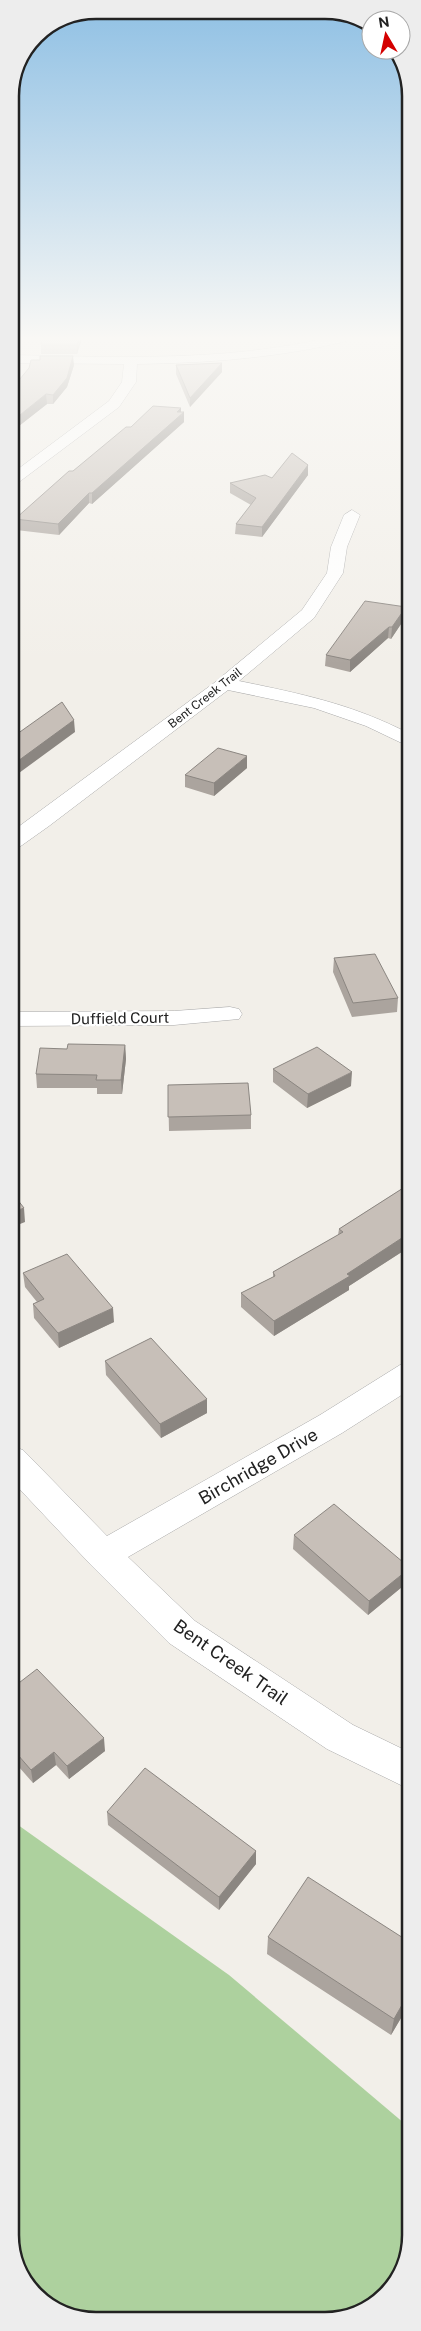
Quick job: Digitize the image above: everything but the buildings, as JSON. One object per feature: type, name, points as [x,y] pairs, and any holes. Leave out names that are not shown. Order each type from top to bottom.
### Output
[{"type":"street","points":[[19,475],[57,447]]},
{"type":"street","name":"Bent Creek Trail","points":[[19,837],[42,822],[225,684],[308,614],[334,573],[339,546],[352,515]]},
{"type":"street","points":[[225,684],[320,704],[373,722],[402,737]]},
{"type":"street","name":"Duffield Court","points":[[19,1019],[174,1018],[230,1014]]},
{"type":"street","name":"Birchridge Drive","points":[[103,1555],[331,1424],[402,1379]]},
{"type":"street","name":"Bent Creek Trail","points":[[19,1468],[103,1555],[182,1632],[340,1737],[402,1768]]},
{"type":"green space","points":[[19,1826],[229,1975],[402,2121],[402,2246],[392,2274],[376,2293],[364,2302],[336,2312],[95,2312],[80,2311],[57,2302],[38,2286],[29,2274],[19,2246]]}]
